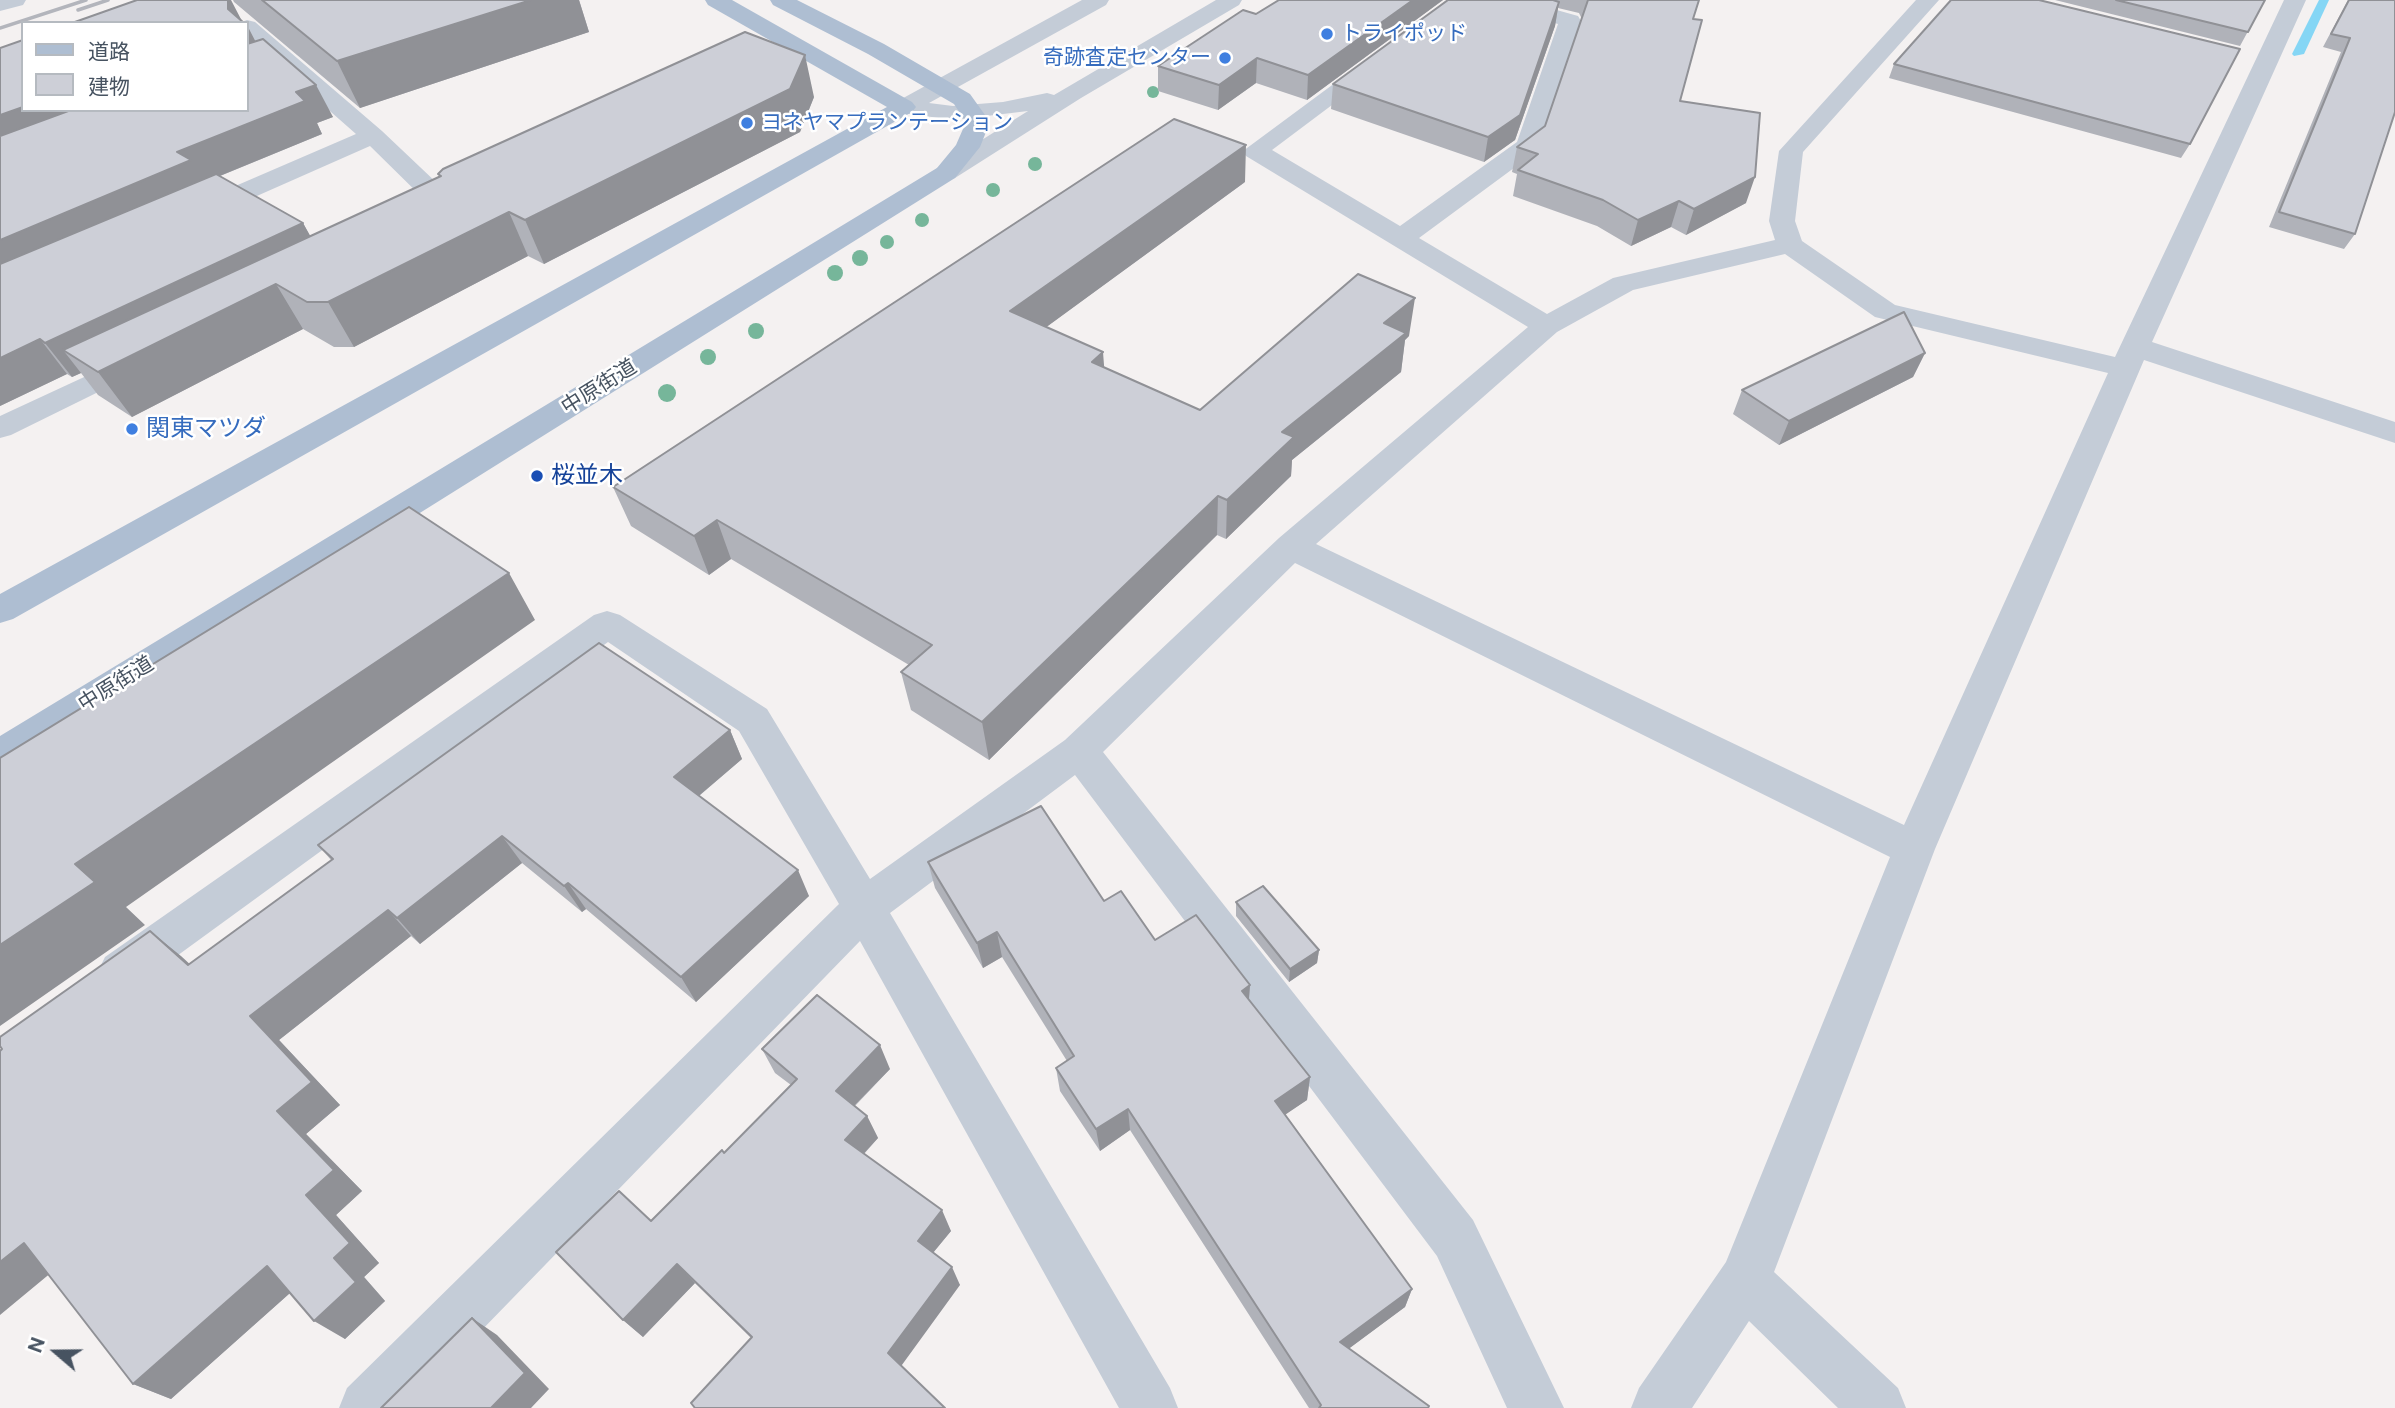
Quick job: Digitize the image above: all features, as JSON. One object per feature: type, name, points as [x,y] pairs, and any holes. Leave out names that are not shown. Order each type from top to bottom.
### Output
[{"type":"main road","points":[[716,0],[904,107]]},
{"type":"main road","points":[[781,0],[941,85],[962,99],[972,111]]},
{"type":"main road","points":[[0,610],[904,107]]},
{"type":"main road","name":"中原街道","points":[[0,756],[946,173],[968,147],[978,122],[972,111]]},
{"type":"street","points":[[0,5],[15,0]]},
{"type":"street","points":[[904,107],[1098,0]]},
{"type":"street","points":[[946,173],[1073,93],[1231,0]]},
{"type":"street","points":[[1461,0],[1255,151],[1547,326]]},
{"type":"street","points":[[1401,238],[1528,146],[1570,22],[1498,0]]},
{"type":"street","points":[[1928,0],[1791,151],[1782,221],[1790,245],[1885,311],[2131,357],[2395,433]]},
{"type":"street","points":[[1659,1408],[1745,1280],[1914,849],[2131,357],[2295,0]]},
{"type":"street","points":[[248,32],[272,63],[373,136],[449,209],[412,228]]},
{"type":"street","points":[[2241,56],[2268,62]]},
{"type":"street","points":[[904,107],[926,111],[1003,109],[1073,93]]},
{"type":"street","points":[[174,222],[373,136]]},
{"type":"street","points":[[367,1408],[864,908],[1079,751],[1291,546],[1547,326],[1623,284],[1790,245]]},
{"type":"street","points":[[0,428],[162,349]]},
{"type":"street","points":[[1291,546],[1914,849]]},
{"type":"street","points":[[90,992],[607,624],[753,720],[864,908],[1150,1408]]},
{"type":"street","points":[[1079,751],[1455,1238],[1536,1408]]},
{"type":"street","points":[[1745,1280],[1878,1408]]},
{"type":"building","points":[[137,0],[228,0],[228,9],[242,21],[78,21]]},
{"type":"building","points":[[262,0],[531,0],[337,61]]},
{"type":"building","points":[[1279,0],[1413,0],[1308,75],[1257,58],[1219,85],[1158,66],[1243,10],[1256,14]]},
{"type":"building","points":[[1448,0],[1559,2],[1520,115],[1488,137],[1333,84]]},
{"type":"building","points":[[1588,0],[1699,0],[1693,19],[1702,20],[1680,101],[1760,113],[1755,177],[1694,209],[1679,201],[1638,220],[1603,200],[1518,170],[1538,154],[1517,147],[1545,126]]},
{"type":"building","points":[[1951,0],[2039,0],[2240,49],[2190,144],[1894,64]]},
{"type":"building","points":[[2116,0],[2265,0],[2248,32]]},
{"type":"building","points":[[2349,0],[2395,0],[2395,112],[2355,234],[2279,212],[2350,38],[2331,34]]},
{"type":"building","points":[[745,32],[805,55],[790,89],[525,220],[509,212],[328,302],[307,302],[276,284],[98,372],[63,350],[441,176],[438,174],[443,169]]},
{"type":"building","points":[[263,39],[316,85],[296,92],[305,101],[177,152],[191,160],[0,240],[0,136],[66,112],[248,112],[248,44]]},
{"type":"building","points":[[21,41],[21,108],[0,115],[0,48]]},
{"type":"building","points":[[1174,119],[1246,145],[1010,311],[1103,352],[1092,362],[1200,410],[1358,274],[1415,298],[1384,323],[1406,333],[1282,432],[1294,437],[1227,500],[1218,496],[982,722],[901,672],[932,645],[717,520],[694,536],[613,487]]},
{"type":"building","points":[[216,174],[303,223],[45,343],[40,339],[0,358],[0,264]]},
{"type":"building","points":[[1904,312],[1925,353],[1789,421],[1742,390]]},
{"type":"building","points":[[409,507],[509,573],[75,864],[95,882],[0,945],[0,758]]},
{"type":"building","points":[[599,643],[730,730],[674,777],[798,870],[681,977],[568,883],[564,886],[502,836],[397,918],[388,910],[250,1016],[312,1082],[277,1111],[334,1170],[306,1195],[350,1243],[334,1258],[356,1282],[314,1321],[267,1266],[133,1384],[24,1243],[0,1262],[0,1037],[150,931],[188,965],[333,859],[318,845]]},
{"type":"building","points":[[1041,806],[1104,901],[1121,891],[1155,940],[1196,915],[1250,985],[1242,991],[1310,1077],[1275,1101],[1412,1289],[1340,1342],[1429,1406],[1428,1408],[1319,1408],[1321,1405],[1128,1109],[1096,1129],[1056,1068],[1074,1056],[997,932],[977,943],[928,862]]},
{"type":"building","points":[[1263,886],[1319,950],[1290,969],[1236,902]]},
{"type":"building","points":[[817,995],[880,1045],[836,1091],[867,1116],[845,1140],[942,1210],[918,1241],[952,1267],[888,1353],[945,1408],[695,1408],[691,1403],[752,1337],[677,1264],[623,1320],[556,1252],[619,1191],[651,1221],[722,1150],[724,1153],[797,1079],[762,1049]]},
{"type":"building","points":[[472,1318],[525,1373],[491,1408],[381,1408]]},
{"type":"waterway","points":[[2298,54],[2324,0]]},
{"type":"railway","points":[[22,21],[86,0]]},
{"type":"railway","points":[[78,10],[108,0]]},
{"type":"railway","points":[[0,28],[21,21]]},
{"type":"place","name":"トライポッド","points":[[1327,34]]},
{"type":"place","name":"奇跡査定センター","points":[[1225,58]]},
{"type":"place","name":"ヨネヤマプランテーション","points":[[747,123]]},
{"type":"place","name":"関東マツダ","points":[[132,429]]},
{"type":"place","name":"桜並木","points":[[537,476]]}]
